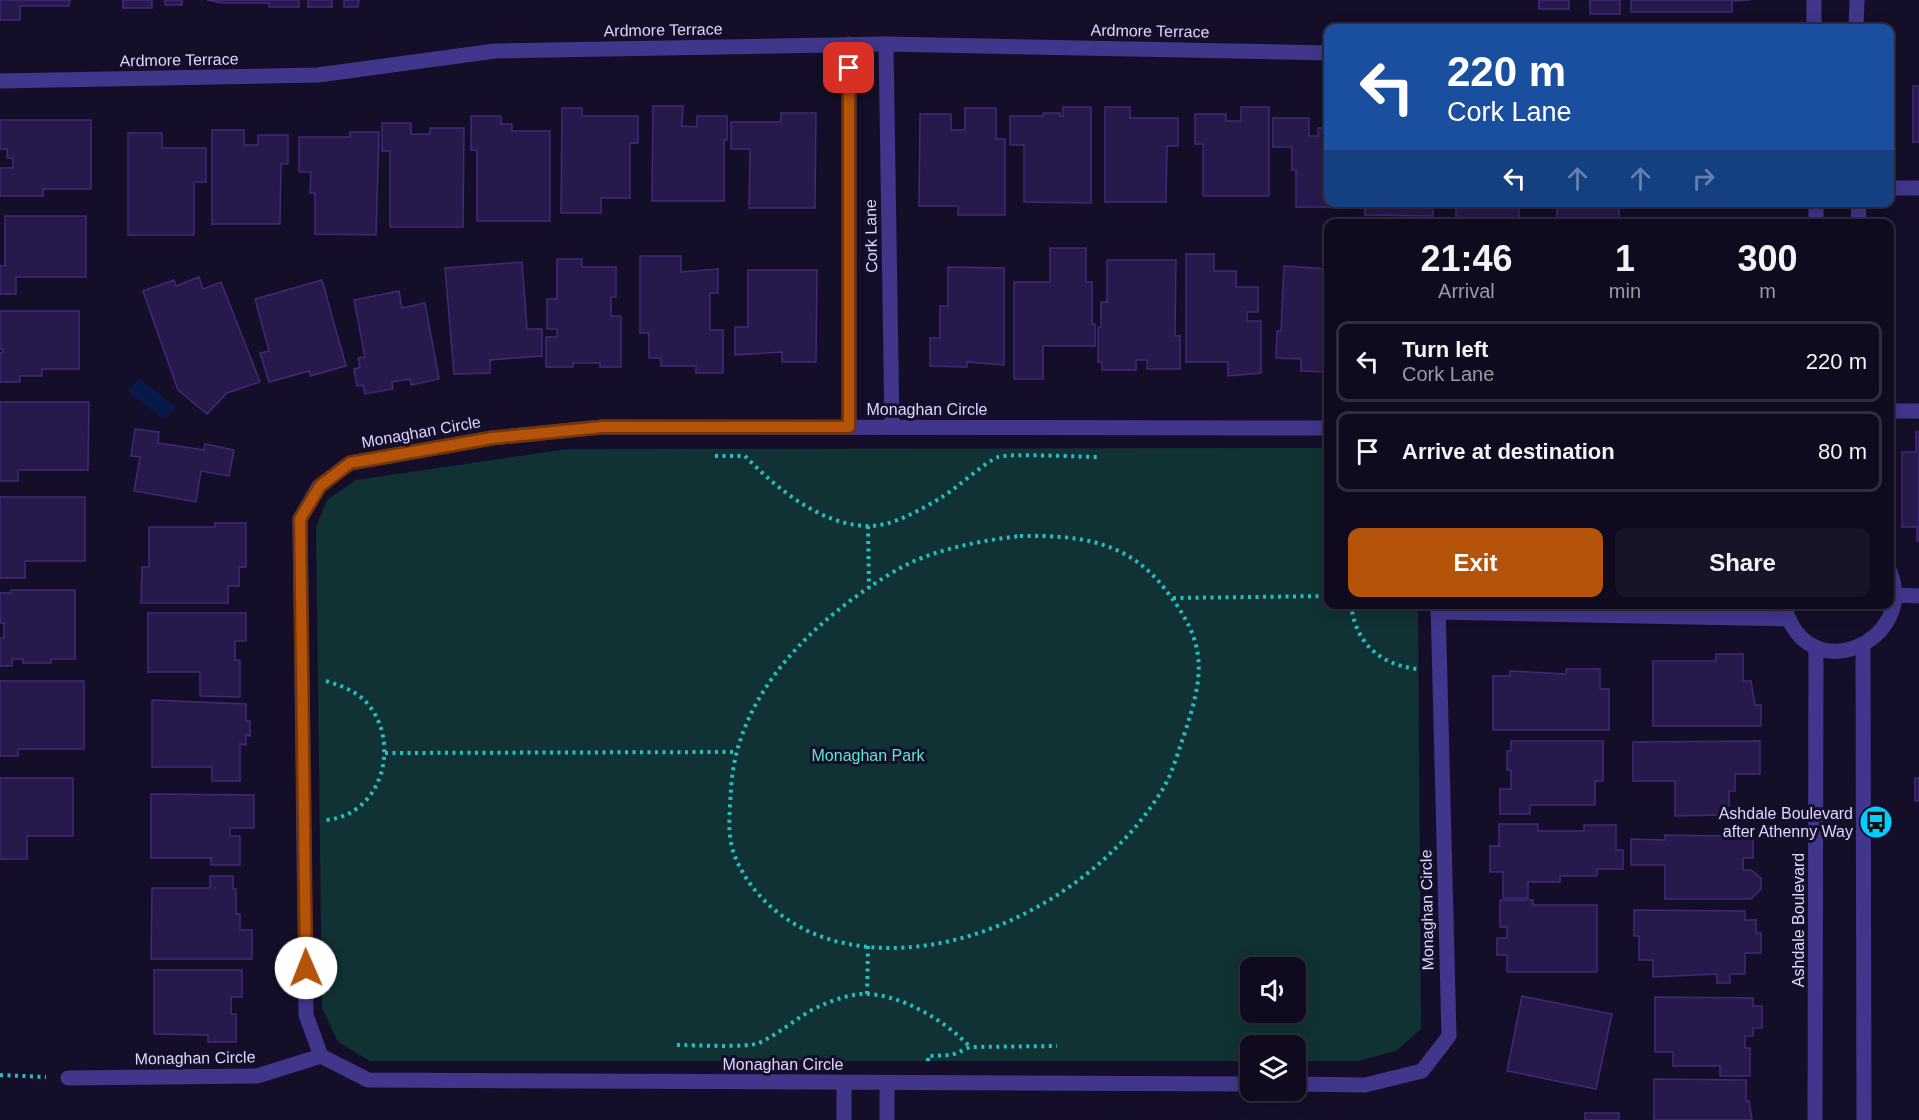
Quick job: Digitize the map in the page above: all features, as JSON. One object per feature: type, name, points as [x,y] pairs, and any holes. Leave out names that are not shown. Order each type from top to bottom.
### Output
[{"type":"street","points":[[1814,0],[1814,24]]},
{"type":"street","points":[[1856,24],[1857,0]]},
{"type":"street","name":"Cork Lane","points":[[849,44],[849,427]]},
{"type":"street","name":"Ardmore Terrace","points":[[0,81],[318,75],[495,51],[886,44],[1324,52]]},
{"type":"street","name":"Cork Lane","points":[[886,44],[892,427]]},
{"type":"street","points":[[1894,188],[1919,188]]},
{"type":"street","points":[[1894,411],[1919,411]]},
{"type":"street","name":"Monaghan Circle","points":[[1240,1084],[368,1080],[321,1056],[306,1015],[300,519],[320,486],[350,463],[492,438],[602,427],[1324,429]]},
{"type":"street","points":[[1894,588],[1896,596],[1894,609]]},
{"type":"street","points":[[1896,596],[1919,596]]},
{"type":"street","name":"Monaghan Circle","points":[[1306,1084],[1365,1085],[1422,1071],[1449,1036],[1438,609]]},
{"type":"street","name":"Monaghan Circle","points":[[1525,609],[1786,612]]},
{"type":"street","points":[[1786,612],[1800,636],[1816,648],[1844,653],[1863,648],[1884,632],[1894,609]]},
{"type":"street","name":"Ashdale Boulevard","points":[[1815,1120],[1816,648]]},
{"type":"street","points":[[1863,648],[1864,1120]]},
{"type":"street","name":"Monaghan Circle","points":[[68,1078],[257,1076],[321,1056]]},
{"type":"street","points":[[844,1083],[844,1120]]},
{"type":"street","points":[[887,1083],[887,1120]]},
{"type":"path","points":[[715,456],[745,456],[764,476],[805,504],[839,520],[868,526],[890,522],[928,505],[999,457],[1099,457]]},
{"type":"path","points":[[868,526],[869,588]]},
{"type":"path","points":[[1046,536],[1072,539],[1127,553],[1152,572],[1173,598],[1187,619],[1198,649],[1199,676],[1184,736],[1165,786],[1123,838],[1082,877],[1008,923],[937,944],[868,946],[838,942],[813,934],[782,916],[753,889],[740,868],[732,847],[730,803],[735,752],[763,689],[784,662],[823,621],[869,588],[918,559],[962,545],[996,539],[1046,536]]},
{"type":"path","points":[[1173,598],[1324,596]]},
{"type":"path","points":[[1353,609],[1362,640],[1372,652],[1395,665],[1422,670]]},
{"type":"path","points":[[318,681],[326,681],[354,691],[367,703],[382,729],[384,753],[383,773],[365,801],[340,817],[320,820]]},
{"type":"path","points":[[384,753],[735,752]]},
{"type":"path","points":[[867,994],[868,946]]},
{"type":"path","points":[[676,1045],[758,1044],[821,1005],[845,997],[867,994],[909,1006],[952,1031],[970,1047],[1057,1046]]},
{"type":"path","points":[[0,1075],[68,1078]]},
{"type":"green space","name":"Monaghan Park","points":[[1324,448],[1324,609],[1418,609],[1421,1029],[1396,1051],[1357,1061],[1306,1061],[1306,1035],[1240,1035],[1240,1061],[370,1061],[338,1042],[322,1008],[316,527],[327,500],[356,480],[568,449]]},
{"type":"water","points":[[139,378],[176,407],[165,420],[128,392]]},
{"type":"building","points":[[0,0],[70,0],[69,6],[20,6],[20,20],[0,20]]},
{"type":"building","points":[[123,0],[152,0],[152,8],[123,8]]},
{"type":"building","points":[[165,0],[182,0],[182,5],[165,5]]},
{"type":"building","points":[[207,0],[299,0],[299,7],[269,7],[269,3],[222,3]]},
{"type":"building","points":[[308,0],[332,0],[332,7],[308,7]]},
{"type":"building","points":[[344,0],[359,0],[358,7],[344,7]]},
{"type":"building","points":[[1539,0],[1569,0],[1569,9],[1539,9]]},
{"type":"building","points":[[1590,0],[1620,0],[1620,14],[1590,14]]},
{"type":"building","points":[[1631,0],[1750,0],[1732,1],[1732,12],[1631,12]]},
{"type":"building","points":[[1913,86],[1919,86],[1919,142],[1913,142]]},
{"type":"building","points":[[653,106],[683,106],[682,126],[697,127],[697,116],[727,116],[727,140],[724,140],[724,201],[652,201]]},
{"type":"building","points":[[1063,107],[1091,107],[1091,203],[1024,202],[1024,145],[1010,145],[1010,116],[1043,116],[1043,113],[1060,113],[1060,116],[1063,116]]},
{"type":"building","points":[[1105,107],[1130,107],[1130,118],[1178,118],[1178,146],[1167,146],[1166,202],[1105,202]]},
{"type":"building","points":[[1241,107],[1269,107],[1269,196],[1203,196],[1203,144],[1195,144],[1195,114],[1226,114],[1226,121],[1241,121]]},
{"type":"building","points":[[562,108],[582,108],[582,116],[638,116],[638,143],[630,143],[630,198],[601,198],[601,213],[561,213]]},
{"type":"building","points":[[965,108],[996,108],[996,139],[1005,139],[1005,215],[958,215],[958,206],[919,206],[920,114],[951,114],[951,130],[965,130]]},
{"type":"building","points":[[781,113],[816,113],[815,208],[749,208],[750,149],[731,149],[731,122],[781,122]]},
{"type":"building","points":[[471,116],[501,116],[501,124],[512,124],[512,131],[550,131],[550,221],[477,221],[477,150],[471,150]]},
{"type":"building","points":[[1273,118],[1309,118],[1309,136],[1318,136],[1318,128],[1324,128],[1324,207],[1296,207],[1296,170],[1292,170],[1292,147],[1273,147]]},
{"type":"building","points":[[0,120],[91,120],[91,189],[43,189],[43,196],[0,196],[0,168],[13,168],[13,158],[7,158],[7,149],[0,149]]},
{"type":"building","points":[[382,123],[411,123],[411,134],[430,134],[430,128],[464,128],[463,227],[390,227],[390,151],[382,151]]},
{"type":"building","points":[[212,130],[244,130],[244,145],[258,145],[258,135],[288,135],[288,164],[281,164],[280,224],[212,224]]},
{"type":"building","points":[[350,132],[379,132],[376,235],[315,234],[315,193],[310,193],[311,172],[299,172],[299,137],[350,137]]},
{"type":"building","points":[[128,133],[162,133],[162,148],[206,148],[206,182],[194,182],[194,235],[128,235]]},
{"type":"building","points":[[1365,207],[1433,207],[1433,216],[1365,215]]},
{"type":"building","points":[[1456,207],[1519,207],[1519,219],[1456,219]]},
{"type":"building","points":[[1557,207],[1619,207],[1619,219],[1557,219]]},
{"type":"building","points":[[5,216],[86,216],[86,277],[16,277],[16,294],[0,294],[0,266],[5,266]]},
{"type":"building","points":[[1050,248],[1086,248],[1086,282],[1092,282],[1092,324],[1095,324],[1095,346],[1043,346],[1043,379],[1014,379],[1014,282],[1050,282]]},
{"type":"building","points":[[1186,254],[1214,254],[1214,271],[1236,271],[1236,287],[1258,287],[1258,312],[1247,312],[1247,321],[1261,321],[1261,373],[1228,376],[1228,362],[1186,362]]},
{"type":"building","points":[[640,256],[681,256],[681,272],[718,269],[718,293],[710,293],[710,330],[723,330],[723,373],[696,373],[696,366],[661,366],[661,358],[649,358],[649,333],[640,333]]},
{"type":"building","points":[[557,259],[582,259],[582,267],[616,267],[616,297],[611,297],[611,316],[621,316],[621,367],[600,367],[600,363],[573,363],[573,367],[546,367],[546,337],[557,337],[557,329],[547,329],[547,299],[557,299]]},
{"type":"building","points":[[1107,260],[1176,260],[1175,336],[1180,336],[1180,369],[1147,369],[1147,360],[1136,360],[1136,370],[1102,370],[1102,362],[1098,362],[1098,327],[1101,327],[1101,302],[1107,302]]},
{"type":"building","points":[[522,262],[527,329],[542,329],[542,356],[490,360],[490,373],[454,374],[445,268]]},
{"type":"building","points":[[1284,266],[1324,269],[1324,372],[1301,371],[1301,359],[1276,358],[1277,331],[1281,331]]},
{"type":"building","points":[[948,267],[1004,268],[1004,365],[967,362],[967,367],[930,366],[930,338],[940,338],[940,306],[948,306]]},
{"type":"building","points":[[748,270],[817,270],[816,362],[782,362],[782,352],[735,355],[735,327],[748,327]]},
{"type":"building","points":[[199,277],[203,289],[221,282],[260,382],[227,393],[207,414],[178,390],[143,291],[174,280],[176,286]]},
{"type":"building","points":[[322,280],[346,366],[310,376],[309,371],[269,382],[260,353],[269,351],[255,299]]},
{"type":"building","points":[[399,291],[402,308],[425,303],[439,379],[411,385],[410,379],[392,382],[393,389],[365,394],[363,385],[357,386],[354,369],[360,367],[358,358],[365,357],[354,300]]},
{"type":"building","points":[[0,311],[79,311],[79,369],[42,369],[42,376],[20,376],[20,382],[0,382],[0,353],[3,353],[3,349],[0,349]]},
{"type":"building","points":[[0,402],[89,402],[88,470],[18,470],[18,481],[0,481]]},
{"type":"building","points":[[135,429],[159,432],[158,443],[204,450],[205,444],[234,450],[229,476],[201,471],[196,502],[134,491],[140,457],[131,456]]},
{"type":"building","points":[[1916,432],[1919,432],[1919,541],[1917,541],[1917,527],[1902,527],[1902,452],[1916,452]]},
{"type":"building","points":[[0,497],[85,497],[85,561],[25,561],[25,578],[0,578]]},
{"type":"building","points":[[215,523],[246,523],[246,567],[239,567],[239,586],[228,586],[228,603],[141,603],[142,567],[149,567],[149,527],[215,527]]},
{"type":"building","points":[[11,590],[75,590],[75,659],[51,659],[51,663],[23,663],[23,659],[12,659],[12,666],[0,666],[0,638],[4,638],[4,623],[0,623],[0,593],[11,593]]},
{"type":"building","points":[[148,613],[246,613],[246,641],[235,641],[235,660],[240,660],[240,697],[200,696],[200,672],[148,672]]},
{"type":"building","points":[[1716,654],[1743,654],[1743,681],[1751,681],[1755,705],[1761,705],[1761,726],[1653,726],[1653,661],[1716,661]]},
{"type":"building","points":[[1566,669],[1600,669],[1600,689],[1609,689],[1609,730],[1493,730],[1493,676],[1510,676],[1510,671],[1566,674]]},
{"type":"building","points":[[0,681],[84,681],[84,749],[18,749],[18,756],[0,756]]},
{"type":"building","points":[[152,700],[246,704],[246,721],[250,721],[250,736],[246,735],[246,745],[240,744],[240,781],[212,781],[212,767],[152,767]]},
{"type":"building","points":[[1511,741],[1603,741],[1603,781],[1595,781],[1595,805],[1530,805],[1530,814],[1500,814],[1500,789],[1511,789],[1511,770],[1507,770],[1507,751],[1511,751]]},
{"type":"building","points":[[1760,741],[1760,774],[1735,774],[1735,791],[1729,791],[1729,806],[1722,806],[1722,815],[1675,816],[1675,781],[1633,781],[1633,742]]},
{"type":"building","points":[[0,778],[73,778],[73,836],[27,836],[27,859],[0,859]]},
{"type":"building","points":[[1915,778],[1919,778],[1919,801],[1915,801]]},
{"type":"building","points":[[151,794],[254,795],[254,828],[230,828],[230,836],[240,836],[240,865],[211,865],[211,858],[151,858]]},
{"type":"building","points":[[1499,824],[1538,824],[1538,831],[1584,831],[1584,825],[1616,825],[1616,850],[1623,850],[1623,869],[1597,869],[1597,876],[1560,876],[1560,882],[1528,882],[1528,898],[1503,898],[1503,872],[1490,872],[1490,846],[1499,846]]},
{"type":"building","points":[[1723,830],[1753,830],[1753,858],[1743,858],[1743,870],[1751,870],[1761,878],[1761,889],[1751,899],[1665,899],[1665,865],[1631,865],[1631,839],[1665,840],[1665,835],[1723,836]]},
{"type":"building","points":[[210,876],[233,876],[233,889],[236,889],[236,914],[240,914],[240,930],[252,930],[252,959],[151,959],[152,888],[210,888]]},
{"type":"building","points":[[1500,900],[1533,900],[1533,905],[1597,905],[1597,972],[1507,972],[1507,955],[1497,955],[1497,938],[1507,938],[1507,927],[1500,927]]},
{"type":"building","points":[[1634,910],[1745,911],[1745,920],[1756,920],[1756,933],[1761,933],[1761,953],[1745,953],[1745,974],[1730,974],[1730,983],[1717,983],[1717,974],[1653,977],[1653,960],[1639,960],[1639,936],[1634,936]]},
{"type":"building","points":[[154,970],[242,970],[242,997],[231,997],[231,1014],[236,1014],[236,1042],[208,1042],[208,1035],[154,1034]]},
{"type":"building","points":[[1522,996],[1612,1014],[1596,1089],[1507,1071]]},
{"type":"building","points":[[1655,997],[1753,998],[1753,1006],[1762,1006],[1762,1028],[1753,1028],[1753,1036],[1745,1036],[1745,1048],[1750,1048],[1750,1076],[1720,1076],[1720,1066],[1673,1066],[1673,1052],[1655,1052]]},
{"type":"building","points":[[1654,1079],[1746,1080],[1746,1101],[1749,1101],[1752,1120],[1654,1120]]},
{"type":"building","points":[[1585,1113],[1619,1113],[1619,1120],[1585,1120]]},
{"type":"place","name":"Ashdale Boulevard after Athenny Way","points":[[1876,822]]},
{"type":"route","points":[[306,968],[300,519],[320,486],[350,463],[492,438],[602,427],[849,427],[849,68]]}]
